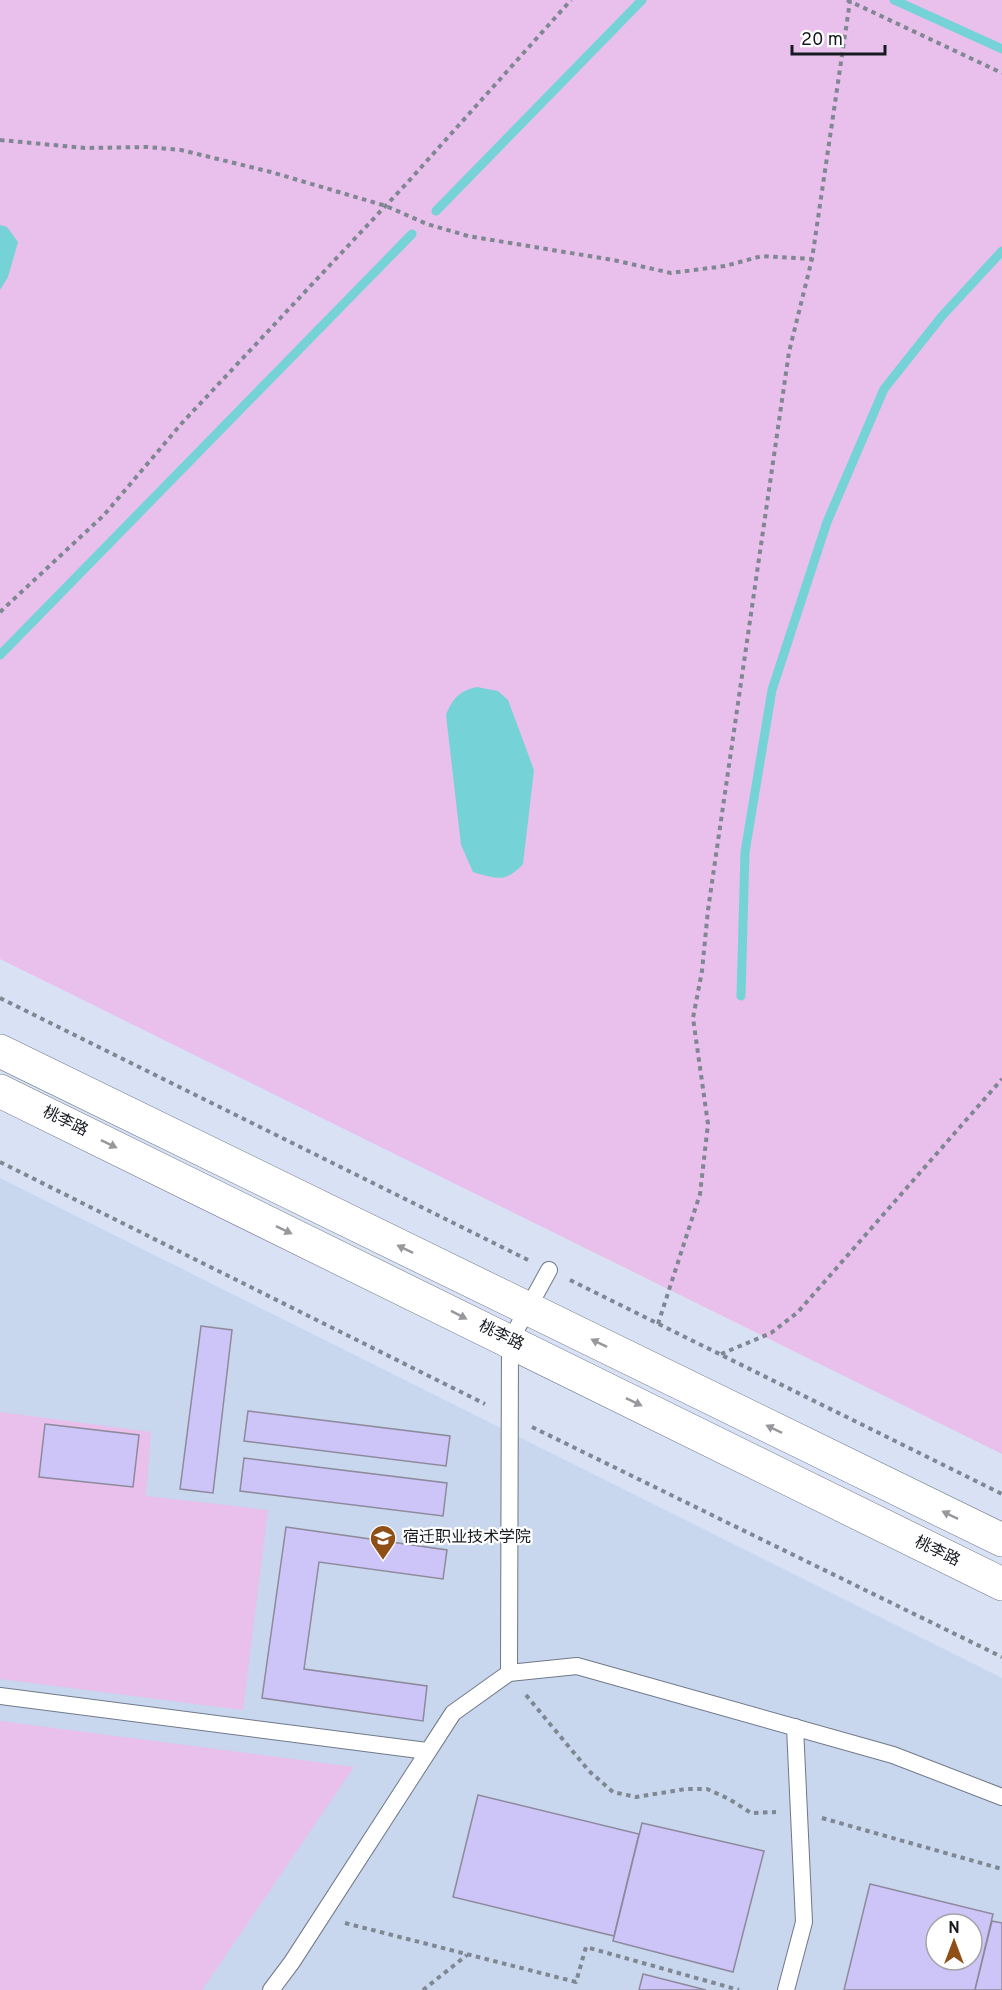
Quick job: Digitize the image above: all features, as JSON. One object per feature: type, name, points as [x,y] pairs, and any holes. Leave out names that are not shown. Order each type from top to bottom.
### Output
[{"type":"main road","points":[[0,1051],[1002,1540]]},
{"type":"main road","name":"桃李路","points":[[0,1090],[1002,1584]]},
{"type":"lane","points":[[509,1673],[510,1341],[549,1270]]},
{"type":"lane","points":[[271,1990],[453,1713],[509,1673],[577,1666],[893,1755],[1002,1797]]},
{"type":"lane","points":[[0,1696],[428,1751]]},
{"type":"lane","points":[[786,1990],[804,1922],[795,1727]]},
{"type":"path","points":[[0,612],[104,515],[182,423],[386,206],[571,0]]},
{"type":"path","points":[[658,1324],[700,1194],[708,1124],[693,1018],[702,971],[710,898],[789,352],[812,259],[849,1],[1002,73]]},
{"type":"path","points":[[0,140],[85,148],[148,147],[181,150],[271,171],[386,206],[427,224],[468,236],[613,260],[671,273],[725,266],[762,256],[812,259]]},
{"type":"path","points":[[0,999],[1002,1494]]},
{"type":"path","points":[[720,1355],[771,1332],[798,1312],[1002,1079]]},
{"type":"path","points":[[509,1673],[589,1771],[613,1792],[636,1797],[686,1789],[706,1789],[729,1798],[751,1814],[798,1811],[1002,1869]]},
{"type":"path","points":[[321,1917],[576,1982],[586,1947],[739,1990]]},
{"type":"path","points":[[423,1990],[467,1955]]},
{"type":"shaded area","points":[[0,0],[1002,0],[1002,1454],[0,959]]},
{"type":"shaded area","points":[[0,225],[7,227],[18,242],[8,277],[0,290]]},
{"type":"shaded area","points":[[477,687],[498,691],[508,700],[534,770],[523,864],[511,874],[500,878],[473,872],[461,845],[446,715],[457,696]]},
{"type":"shaded area","name":"宿迁职业技术学院","points":[[0,1178],[1002,1678],[1002,1990],[0,1990]]},
{"type":"shaded area","points":[[0,1412],[151,1432],[146,1496],[268,1510],[243,1710],[0,1679]]},
{"type":"shaded area","points":[[0,1721],[354,1767],[202,1990],[0,1990]]},
{"type":"building","points":[[201,1326],[232,1330],[213,1493],[180,1489]]},
{"type":"building","points":[[248,1411],[450,1436],[446,1466],[244,1441]]},
{"type":"building","points":[[45,1424],[139,1435],[133,1487],[39,1477]]},
{"type":"building","points":[[244,1458],[447,1483],[443,1516],[240,1491]]},
{"type":"building","points":[[286,1527],[447,1550],[443,1579],[319,1562],[304,1669],[427,1686],[423,1721],[262,1698]]},
{"type":"building","points":[[478,1795],[639,1834],[614,1936],[453,1897]]},
{"type":"building","points":[[642,1823],[764,1851],[733,1972],[613,1941]]},
{"type":"building","points":[[870,1884],[993,1914],[984,1952],[984,1912],[924,1912],[924,1972],[979,1972],[975,1990],[844,1990]]},
{"type":"building","points":[[992,1921],[1002,1923],[1002,1990],[975,1990],[979,1972],[984,1972],[984,1953]]},
{"type":"building","points":[[643,1974],[706,1990],[639,1990]]},
{"type":"waterway","points":[[436,211],[642,0]]},
{"type":"waterway","points":[[894,0],[1002,49]]},
{"type":"waterway","points":[[0,655],[412,234]]},
{"type":"waterway","points":[[741,996],[745,852],[772,690],[827,522],[884,389],[942,316],[1002,251]]},
{"type":"place","name":"宿迁职业技术学院","points":[[383,1561]]}]
